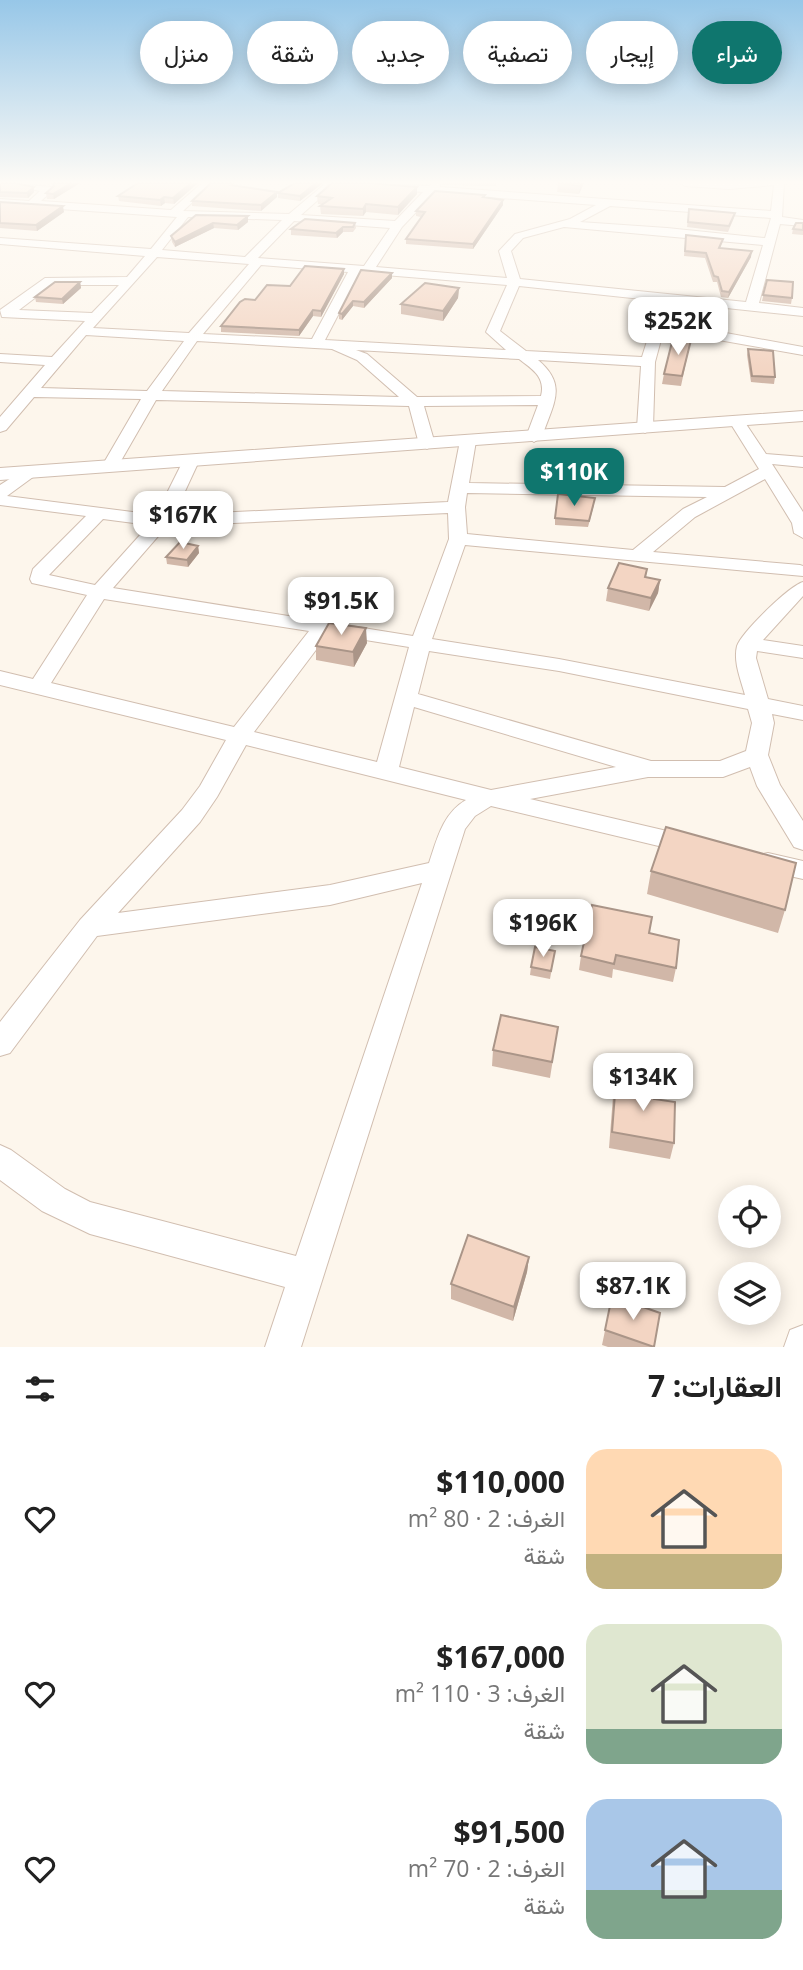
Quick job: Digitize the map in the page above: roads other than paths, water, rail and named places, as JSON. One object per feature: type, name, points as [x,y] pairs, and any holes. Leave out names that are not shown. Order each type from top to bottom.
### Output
[{"type":"street","points":[[58,246],[515,282],[803,312]]},
{"type":"street","points":[[0,427],[159,246]]},
{"type":"street","points":[[110,466],[152,394],[194,336],[266,246]]},
{"type":"street","points":[[317,343],[362,269],[381,246]]},
{"type":"street","points":[[508,246],[505,251],[506,261],[515,282],[493,332],[545,372],[551,381],[534,436]]},
{"type":"street","points":[[751,307],[768,246]]},
{"type":"street","points":[[3,313],[49,281],[94,283],[130,280]]},
{"type":"street","points":[[645,428],[648,362],[666,297]]},
{"type":"street","points":[[3,313],[95,317]]},
{"type":"street","points":[[660,319],[713,335],[803,351]]},
{"type":"street","points":[[82,331],[648,362]]},
{"type":"street","points":[[317,343],[362,357],[413,402],[419,410],[427,444]]},
{"type":"street","points":[[0,358],[56,362]]},
{"type":"street","points":[[29,392],[413,402],[545,400]]},
{"type":"street","points":[[0,474],[803,416]]},
{"type":"street","points":[[737,421],[801,523],[803,533]]},
{"type":"street","points":[[386,772],[421,642],[458,539],[456,507],[468,441]]},
{"type":"street","points":[[38,687],[99,592],[162,522],[191,461]]},
{"type":"street","points":[[635,557],[689,513],[728,492],[764,465],[803,462]]},
{"type":"street","points":[[0,493],[27,473]]},
{"type":"street","points":[[459,488],[728,492]]},
{"type":"street","points":[[0,500],[162,522],[456,507]]},
{"type":"street","points":[[98,514],[40,573],[39,579],[99,592],[559,665],[803,713]]},
{"type":"street","points":[[458,539],[801,576]]},
{"type":"street","points":[[801,576],[748,644],[746,657],[763,723],[757,755],[769,786],[793,811],[803,841]]},
{"type":"street","points":[[0,1044],[89,927],[191,816],[209,791],[241,734],[323,627]]},
{"type":"street","points":[[748,644],[803,652]]},
{"type":"street","points":[[0,678],[241,734],[485,799],[710,849]]},
{"type":"street","points":[[406,698],[648,769],[723,769],[757,755]]},
{"type":"street","points":[[283,1347],[454,826],[467,810],[485,799],[648,769]]},
{"type":"street","points":[[750,858],[803,870]]},
{"type":"street","points":[[89,927],[330,895],[439,870]]},
{"type":"street","points":[[0,1160],[41,1194],[65,1209],[306,1276]]}]
